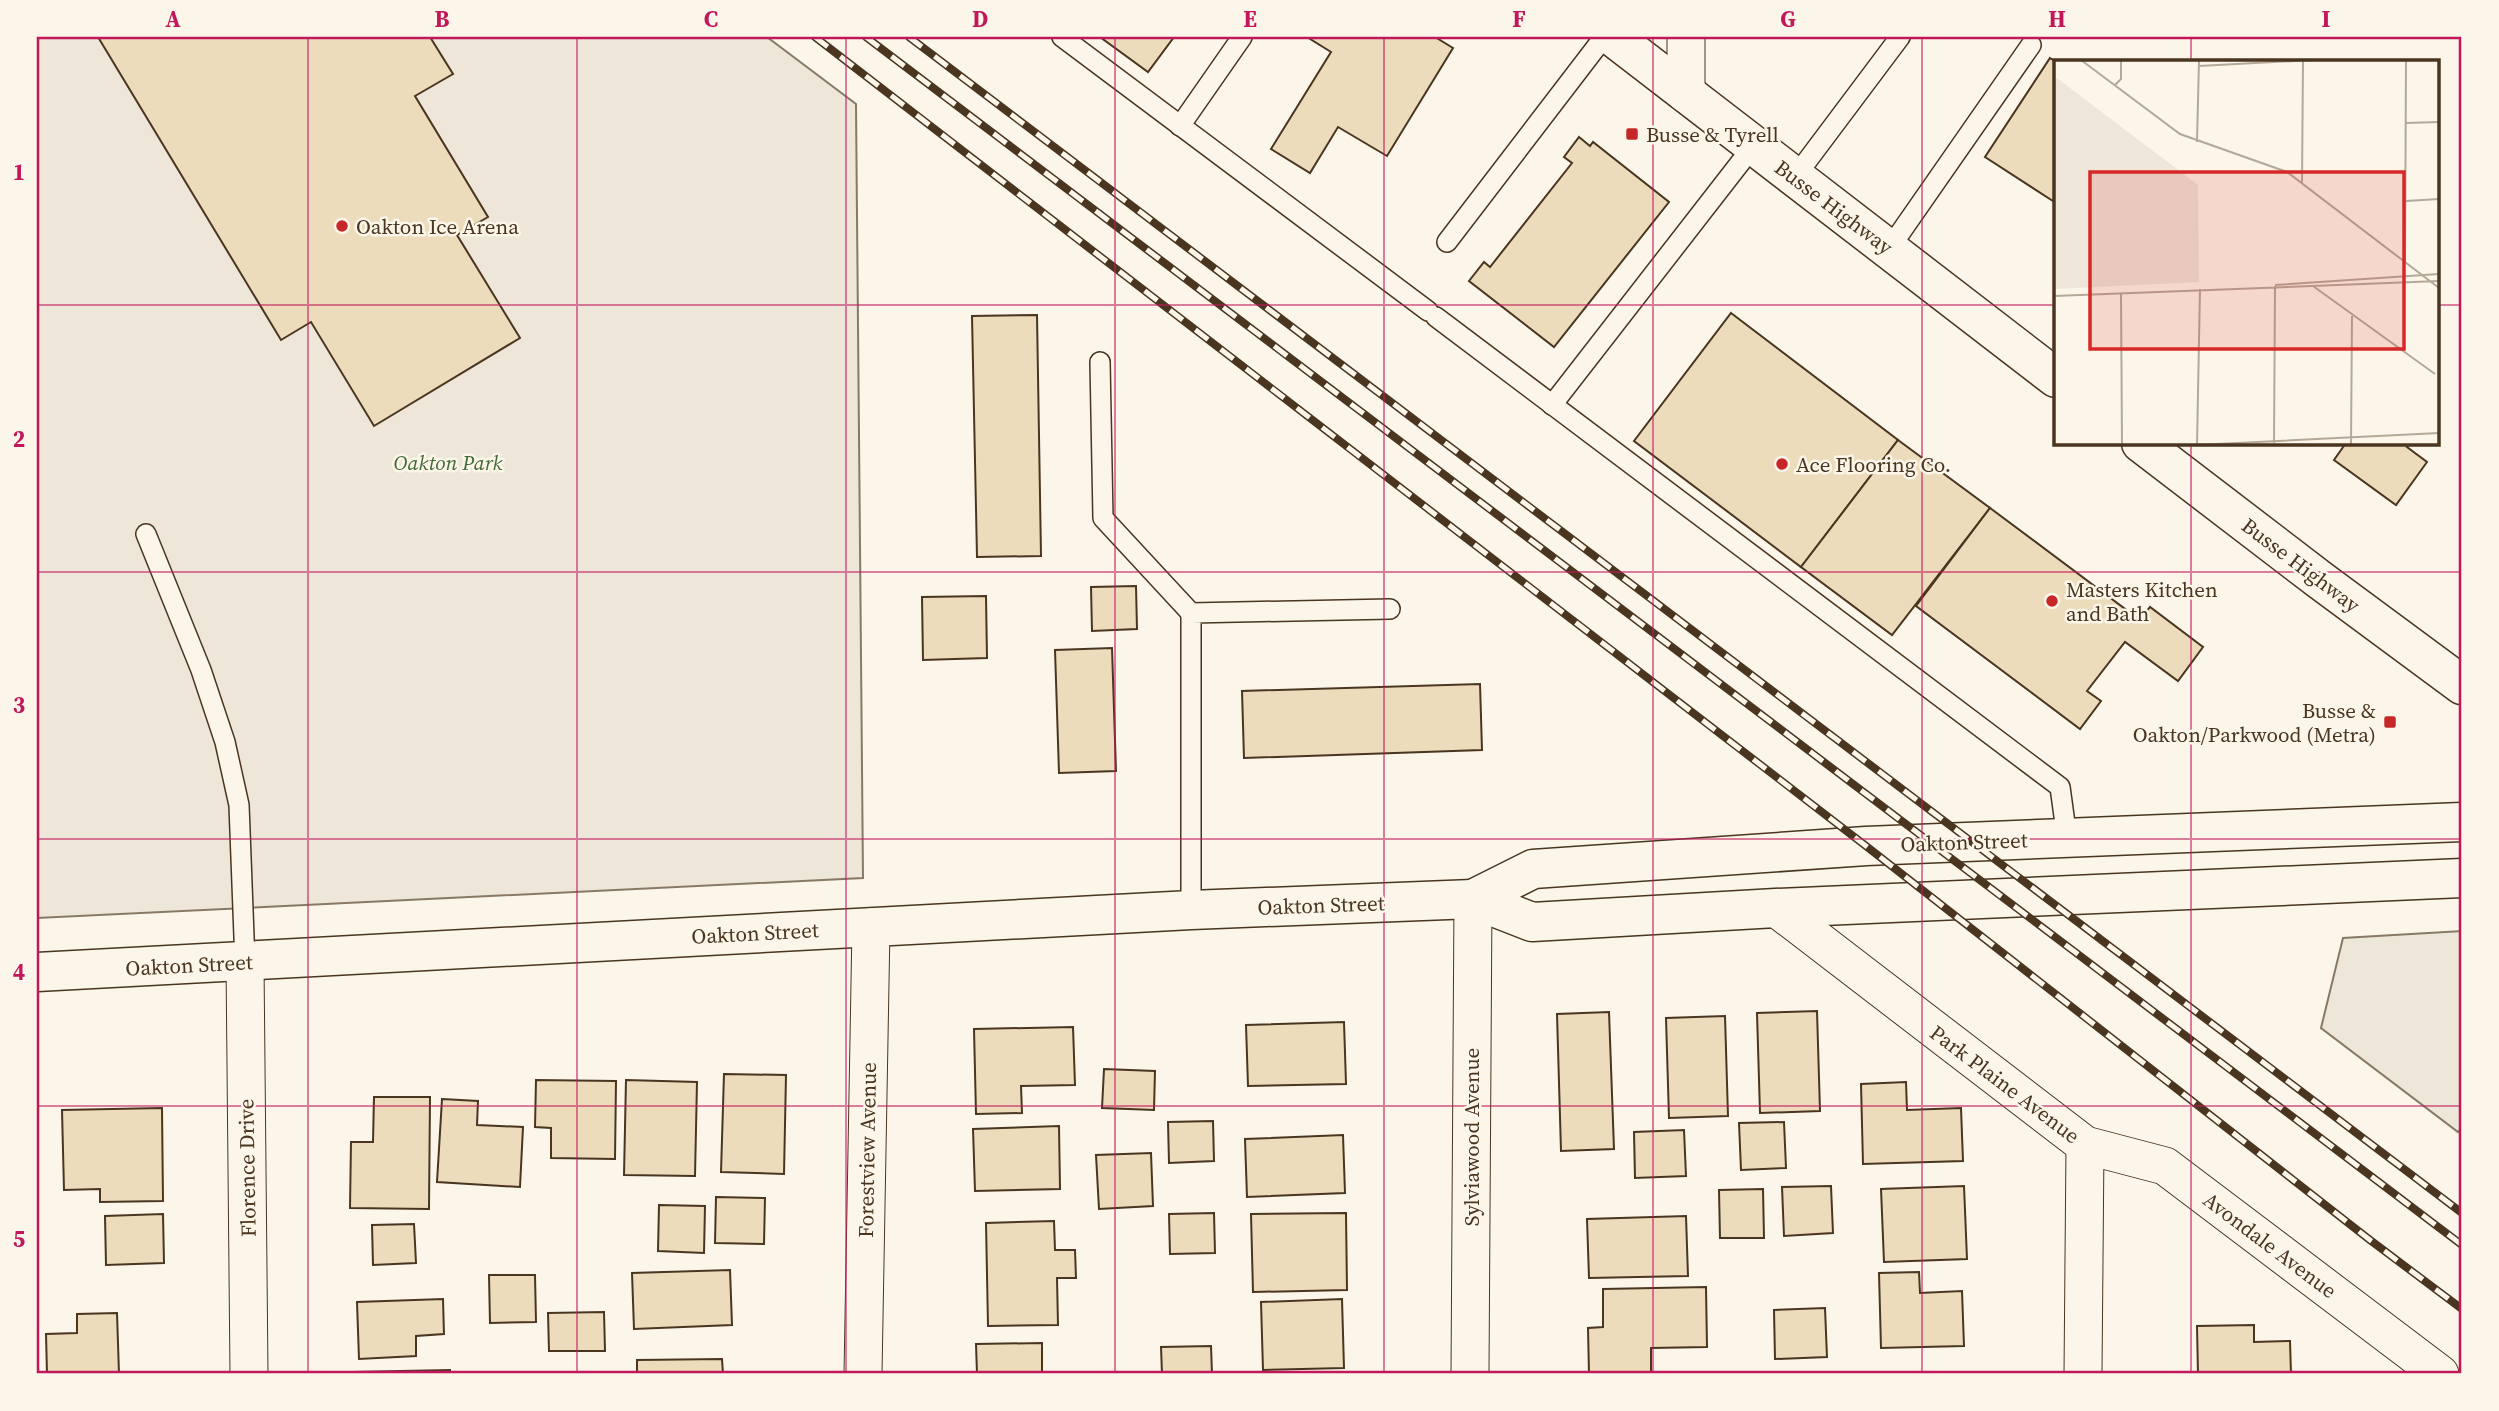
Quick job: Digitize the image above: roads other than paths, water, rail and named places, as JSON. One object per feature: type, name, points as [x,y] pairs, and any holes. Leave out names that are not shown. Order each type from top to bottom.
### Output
[{"type":"main road","name":"Busse Highway","points":[[1613,37],[2054,375]]},
{"type":"main road","name":"Busse Highway","points":[[2142,444],[2462,685]]},
{"type":"main road","name":"Oakton Street","points":[[1473,899],[1533,869],[1866,846],[2462,822]]},
{"type":"main road","name":"Oakton Street","points":[[37,972],[244,963],[1191,910],[1473,899],[1532,922],[1776,908],[2462,878]]},
{"type":"street","points":[[1686,37],[1686,94]]},
{"type":"street","name":"Sylviawood Avenue","points":[[1470,1374],[1473,899]]},
{"type":"street","name":"Park Plaine Avenue","points":[[1776,908],[2085,1145],[2083,1374]]},
{"type":"street","name":"Forestview Avenue","points":[[863,1374],[871,927]]},
{"type":"street","name":"Florence Drive","points":[[244,963],[249,1374]]},
{"type":"street","name":"Avondale Avenue","points":[[2085,1145],[2165,1166],[2440,1374]]},
{"type":"lane","points":[[1062,37],[2060,787],[2067,838]]},
{"type":"lane","points":[[1180,126],[1242,37]]},
{"type":"lane","points":[[1447,242],[1604,37]]},
{"type":"lane","points":[[1795,177],[1900,37]]},
{"type":"lane","points":[[1889,249],[2031,45]]},
{"type":"lane","points":[[1552,405],[1754,145]]},
{"type":"lane","points":[[1100,362],[1103,518],[1191,613],[1191,910]]},
{"type":"lane","points":[[146,534],[201,670],[225,742],[239,805],[244,963]]},
{"type":"lane","points":[[1191,613],[1390,610]]},
{"type":"railway","points":[[815,37],[1866,846],[2462,1309]]},
{"type":"railway","points":[[866,37],[2462,1245]]},
{"type":"railway","points":[[909,37],[2462,1213]]},
{"type":"place","name":"Busse & Tyrell","points":[[1632,134]]},
{"type":"place","name":"Oakton Ice Arena","points":[[342,226]]},
{"type":"place","name":"Ace Flooring Co.","points":[[1782,464]]},
{"type":"place","name":"Masters Kitchen and Bath","points":[[2052,601]]},
{"type":"place","name":"Busse & Oakton/Parkwood (Metra)","points":[[2390,722]]},
{"type":"park label","name":"Oakton Park","points":[[448,462]]}]
